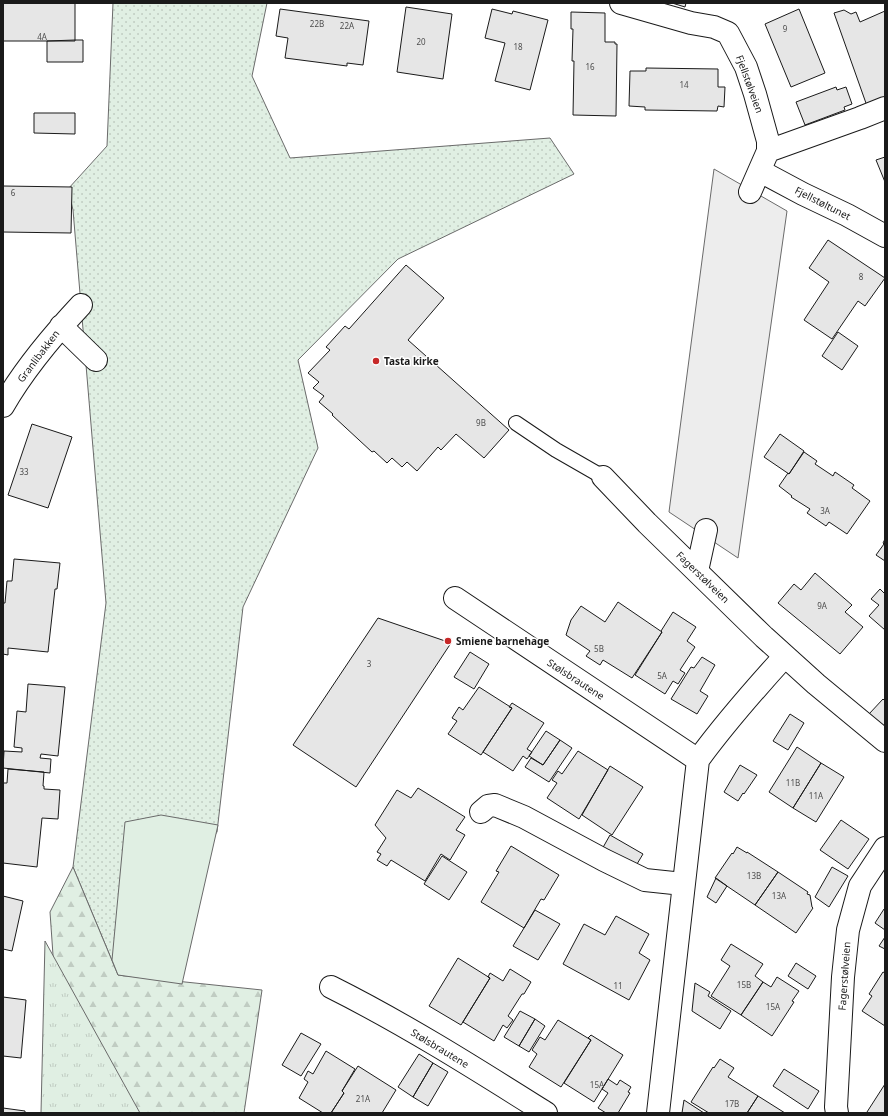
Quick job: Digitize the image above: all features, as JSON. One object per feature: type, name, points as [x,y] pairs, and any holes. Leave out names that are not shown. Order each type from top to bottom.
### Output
[{"type":"street","name":"Fjellstølveien","points":[[621,3],[691,23],[714,27],[728,33],[746,67],[768,141],[768,151],[750,192]]},
{"type":"street","points":[[768,151],[885,108]]},
{"type":"street","name":"Fjellstøltunet","points":[[760,171],[803,194],[848,215],[885,236]]},
{"type":"street","name":"Granlibakken","points":[[3,406],[13,388],[61,326],[81,305]]},
{"type":"street","name":"Granlibakken","points":[[61,326],[96,360]]},
{"type":"street","name":"Fagerstølveien","points":[[602,477],[764,637],[816,684],[885,741]]},
{"type":"street","points":[[697,571],[706,530]]},
{"type":"street","name":"Stølsbrautene","points":[[455,598],[698,760]]},
{"type":"street","points":[[658,1113],[698,760],[751,693],[785,656]]},
{"type":"street","points":[[481,812],[488,806],[495,805],[524,817],[645,880],[683,884]]},
{"type":"street","name":"Fagerstølveien","points":[[837,1113],[836,1107],[843,977],[848,930],[860,886],[885,848]]},
{"type":"street","name":"Stølsbrautene","points":[[331,986],[398,1022],[546,1113]]},
{"type":"lane","name":"Fagerstølveien","points":[[516,423],[556,450],[602,477]]},
{"type":"green space","points":[[113,3],[267,3],[252,76],[290,158],[550,138],[574,174],[398,259],[298,360],[318,448],[243,607],[217,832],[118,975],[73,867],[106,603],[73,210],[68,189],[107,146]]},
{"type":"green space","points":[[161,815],[218,825],[182,984],[118,975],[112,960],[125,822]]},
{"type":"green space","points":[[73,867],[118,975],[262,990],[244,1113],[64,1113],[50,912]]},
{"type":"green space","points":[[45,941],[140,1113],[41,1113]]},
{"type":"shaded area","points":[[714,169],[787,211],[738,558],[669,512]]},
{"type":"building","points":[[3,3],[75,3],[75,41],[3,41]]},
{"type":"building","points":[[672,3],[686,3],[685,7]]},
{"type":"building","points":[[406,7],[452,14],[443,79],[397,72]]},
{"type":"building","points":[[280,9],[369,21],[363,65],[347,63],[347,66],[285,58],[288,38],[276,36]]},
{"type":"building","points":[[492,9],[512,14],[513,11],[548,20],[530,90],[495,81],[505,43],[485,38]]},
{"type":"building","points":[[799,9],[825,73],[791,87],[765,24]]},
{"type":"building","points":[[844,10],[851,14],[856,12],[860,22],[885,11],[885,99],[867,106],[834,13]]},
{"type":"building","points":[[571,12],[605,13],[605,42],[615,42],[615,44],[617,44],[616,116],[573,115],[574,61],[572,61],[573,29],[571,29]]},
{"type":"building","points":[[83,40],[83,62],[47,62],[47,41]]},
{"type":"building","points":[[646,68],[718,69],[718,87],[725,87],[724,107],[718,106],[717,111],[645,110],[645,107],[629,106],[630,71],[646,71]]},
{"type":"building","points":[[836,87],[837,90],[846,87],[852,104],[844,107],[845,110],[805,125],[796,102]]},
{"type":"building","points":[[34,113],[75,113],[75,134],[34,133]]},
{"type":"building","points":[[885,157],[885,182],[876,160]]},
{"type":"building","points":[[3,186],[72,187],[71,233],[3,232]]},
{"type":"building","points":[[828,240],[885,278],[865,306],[858,301],[832,339],[804,320],[829,282],[809,268]]},
{"type":"building","name":"Tasta kirke","points":[[406,265],[444,298],[408,340],[509,430],[484,458],[456,434],[441,450],[438,447],[417,471],[407,462],[402,467],[392,458],[387,463],[374,451],[372,452],[319,402],[324,396],[313,388],[319,382],[308,373],[330,350],[326,347],[345,326],[349,329]]},
{"type":"building","points":[[838,332],[858,346],[842,370],[822,356]]},
{"type":"building","points":[[32,424],[72,437],[48,508],[8,495]]},
{"type":"building","points":[[780,434],[804,451],[789,474],[764,457]]},
{"type":"building","points":[[804,452],[817,461],[815,464],[833,476],[835,472],[854,485],[852,488],[870,501],[847,534],[829,522],[826,526],[807,513],[810,509],[791,497],[792,496],[779,486]]},
{"type":"building","points":[[885,539],[885,561],[876,555],[884,544]]},
{"type":"building","points":[[14,559],[60,563],[57,589],[55,589],[48,652],[8,648],[8,655],[3,654],[3,603],[5,603],[7,581],[12,581]]},
{"type":"building","points":[[815,573],[852,605],[845,612],[863,627],[840,654],[778,603],[794,584],[801,590]]},
{"type":"building","points":[[880,589],[885,594],[885,630],[869,616],[879,605],[871,599]]},
{"type":"building","points":[[618,602],[662,632],[632,678],[603,660],[600,665],[586,656],[590,651],[566,635],[571,620],[581,606],[605,622]]},
{"type":"building","points":[[673,612],[696,627],[687,641],[695,647],[680,670],[685,673],[678,684],[673,681],[665,694],[635,675]]},
{"type":"building","points":[[378,618],[451,643],[356,787],[293,745]]},
{"type":"building","points":[[470,652],[489,664],[474,689],[454,677]]},
{"type":"building","points":[[702,657],[715,665],[700,691],[708,696],[697,714],[671,699],[691,667],[694,668]]},
{"type":"building","points":[[28,684],[65,687],[58,756],[41,754],[40,758],[51,759],[50,773],[3,768],[4,751],[22,752],[22,748],[14,747],[17,711],[26,712]]},
{"type":"building","points":[[479,687],[512,708],[481,755],[448,734],[457,721],[452,718],[459,707],[463,710]]},
{"type":"building","points":[[883,699],[885,701],[885,728],[869,714]]},
{"type":"building","points":[[512,703],[544,723],[527,749],[532,752],[527,759],[523,756],[513,771],[483,752],[512,708],[509,707]]},
{"type":"building","points":[[790,714],[804,723],[788,750],[773,741]]},
{"type":"building","points":[[546,731],[560,740],[543,765],[529,756]]},
{"type":"building","points":[[560,740],[572,748],[549,782],[525,767],[531,758],[543,765]]},
{"type":"building","points":[[797,747],[821,763],[793,808],[769,792]]},
{"type":"building","points":[[578,751],[608,770],[579,819],[547,798],[557,783],[552,780],[558,771],[562,774]]},
{"type":"building","points":[[821,763],[844,777],[816,822],[793,808]]},
{"type":"building","points":[[740,765],[757,775],[738,801],[724,792]]},
{"type":"building","points":[[610,766],[643,787],[612,835],[582,815]]},
{"type":"building","points":[[8,769],[44,772],[44,789],[60,790],[58,819],[42,818],[37,867],[3,863],[3,783],[7,783]]},
{"type":"building","points":[[418,788],[465,817],[456,830],[465,835],[450,860],[441,854],[425,881],[391,860],[387,866],[377,860],[381,854],[377,852],[386,838],[375,825],[397,790],[411,798]]},
{"type":"building","points":[[841,820],[869,839],[848,869],[820,850]]},
{"type":"building","points":[[610,835],[643,854],[634,869],[601,851]]},
{"type":"building","points":[[511,846],[559,875],[544,900],[541,899],[524,928],[481,902],[499,872],[496,871]]},
{"type":"building","points":[[737,847],[778,872],[755,905],[715,878]]},
{"type":"building","points":[[442,856],[467,872],[449,900],[424,884]]},
{"type":"building","points":[[832,867],[848,876],[829,907],[815,897]]},
{"type":"building","points":[[778,872],[808,892],[807,894],[810,895],[813,908],[796,933],[755,905]]},
{"type":"building","points":[[716,878],[727,886],[716,903],[707,897]]},
{"type":"building","points":[[3,896],[23,901],[12,951],[3,949]]},
{"type":"building","points":[[884,909],[885,910],[885,930],[875,923]]},
{"type":"building","points":[[535,910],[560,924],[538,960],[513,946]]},
{"type":"building","points":[[616,916],[649,934],[639,953],[650,960],[629,1000],[563,964],[584,924],[605,935]]},
{"type":"building","points":[[885,937],[885,949],[879,946]]},
{"type":"building","points":[[731,944],[763,964],[755,976],[763,982],[741,1015],[711,996],[730,966],[721,960]]},
{"type":"building","points":[[458,958],[490,978],[461,1025],[429,1006]]},
{"type":"building","points":[[796,963],[816,976],[808,989],[788,976]]},
{"type":"building","points":[[510,969],[531,982],[508,1016],[513,1020],[507,1028],[503,1025],[494,1041],[463,1022],[490,978],[488,977],[490,973],[503,981]]},
{"type":"building","points":[[883,972],[885,973],[885,1026],[862,1011],[872,996],[869,994]]},
{"type":"building","points":[[777,977],[799,991],[792,1001],[794,1002],[772,1036],[741,1015],[763,982],[771,987]]},
{"type":"building","points":[[695,983],[710,992],[708,996],[731,1011],[720,1029],[692,1011]]},
{"type":"building","points":[[3,997],[26,1000],[21,1058],[3,1056]]},
{"type":"building","points":[[520,1011],[535,1019],[519,1046],[504,1037]]},
{"type":"building","points":[[535,1019],[545,1026],[529,1052],[519,1046]]},
{"type":"building","points":[[558,1020],[591,1040],[561,1087],[529,1067],[537,1054],[532,1050],[540,1037],[545,1040]]},
{"type":"building","points":[[301,1033],[321,1044],[301,1076],[282,1065]]},
{"type":"building","points":[[591,1035],[623,1055],[594,1102],[564,1083],[591,1040],[588,1038]]},
{"type":"building","points":[[326,1051],[355,1069],[342,1091],[344,1093],[331,1113],[323,1113],[299,1098],[308,1082],[304,1079],[308,1071],[313,1074]]},
{"type":"building","points":[[419,1054],[433,1063],[413,1097],[398,1087]]},
{"type":"building","points":[[720,1059],[734,1068],[728,1077],[758,1096],[747,1113],[709,1113],[691,1102],[713,1067],[714,1068]]},
{"type":"building","points":[[433,1063],[448,1072],[428,1106],[413,1097]]},
{"type":"building","points":[[358,1066],[396,1090],[382,1113],[331,1113],[344,1093],[342,1091]]},
{"type":"building","points":[[784,1069],[819,1091],[808,1109],[773,1086]]},
{"type":"building","points":[[608,1079],[617,1085],[620,1080],[631,1087],[628,1092],[630,1093],[618,1113],[606,1113],[598,1108],[608,1093],[602,1089]]},
{"type":"building","points":[[885,1084],[885,1113],[868,1113],[867,1112]]},
{"type":"building","points":[[758,1096],[785,1113],[747,1113]]},
{"type":"building","points":[[684,1100],[704,1113],[682,1113]]},
{"type":"building","points":[[3,1108],[25,1111],[25,1113],[3,1113]]},
{"type":"place","name":"Tasta kirke","points":[[376,361]]},
{"type":"place","name":"Smiene barnehage","points":[[448,641]]}]
